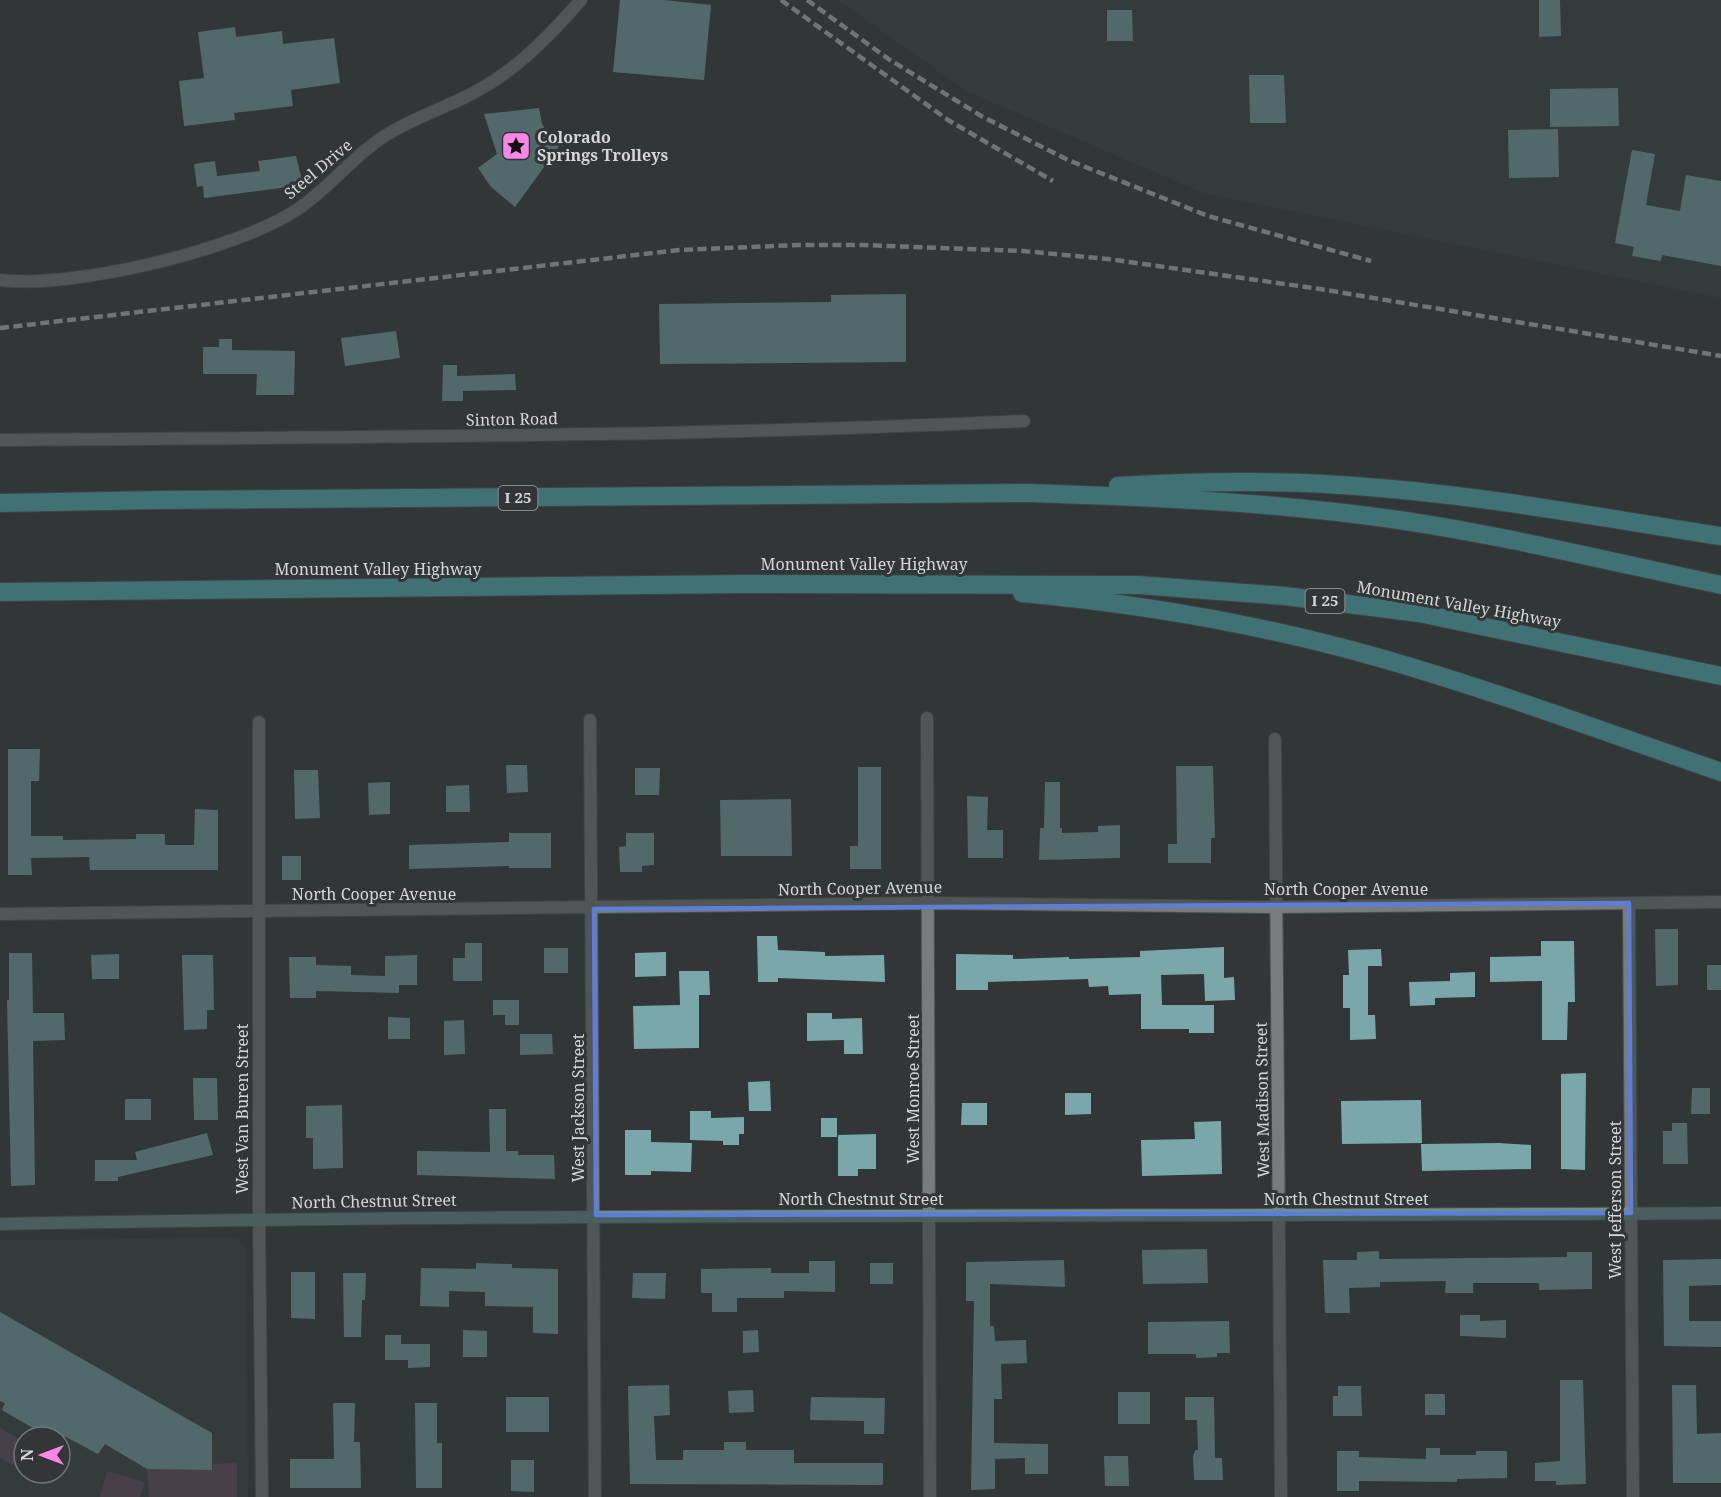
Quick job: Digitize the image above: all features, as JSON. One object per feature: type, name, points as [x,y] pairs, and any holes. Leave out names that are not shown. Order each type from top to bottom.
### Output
[{"type":"highway","points":[[1030,493],[1117,486],[1232,481],[1370,487],[1460,497],[1721,536]]},
{"type":"highway","name":"I 25","points":[[0,503],[1030,493],[1221,502],[1392,519],[1484,535],[1721,585]]},
{"type":"highway","points":[[922,583],[1102,603],[1295,636],[1380,658],[1443,678],[1721,772]]},
{"type":"highway","name":"Monument Valley Highway","points":[[0,592],[922,583],[1138,585],[1351,604],[1475,623],[1721,676]]},
{"type":"main road","name":"North Chestnut Street","points":[[0,1224],[596,1215],[1280,1216],[1721,1213]]},
{"type":"street","name":"Steel Drive","points":[[0,280],[59,280],[137,266],[183,255],[262,227],[297,210],[392,131],[476,92],[512,68],[582,0]]},
{"type":"street","name":"Sinton Road","points":[[0,440],[623,435],[1024,421]]},
{"type":"street","name":"West Monroe Street","points":[[927,718],[930,1497]]},
{"type":"street","name":"West Jackson Street","points":[[590,720],[594,909],[596,1497]]},
{"type":"street","name":"West Van Buren Street","points":[[259,722],[259,1219],[262,1497]]},
{"type":"street","name":"West Madison Street","points":[[1275,739],[1281,1497]]},
{"type":"street","name":"North Cooper Avenue","points":[[0,914],[594,909],[928,903],[1275,907],[1721,902]]},
{"type":"street","name":"West Jefferson Street","points":[[1629,903],[1633,1497]]},
{"type":"highlighted area","points":[[1629,903],[1631,1213],[596,1215],[594,909]]},
{"type":"shaded area","points":[[838,0],[1721,0],[1721,298],[1203,193],[966,91]]},
{"type":"shaded area","points":[[239,1239],[244,1244],[245,1252],[248,1497],[0,1497],[0,1240]]},
{"type":"shaded area","points":[[0,1428],[12,1435],[12,1465],[0,1458]]},
{"type":"shaded area","points":[[237,1463],[237,1497],[149,1497],[147,1469],[212,1470],[213,1464]]},
{"type":"shaded area","points":[[107,1471],[145,1482],[140,1497],[100,1497]]},
{"type":"building","points":[[620,0],[664,0],[711,5],[704,80],[613,72]]},
{"type":"building","points":[[1539,0],[1560,0],[1561,36],[1539,37]]},
{"type":"building","points":[[1107,10],[1132,10],[1133,41],[1107,41]]},
{"type":"building","points":[[235,27],[236,37],[282,31],[283,44],[334,38],[340,83],[291,90],[293,106],[234,113],[235,120],[184,126],[179,81],[204,78],[198,32]]},
{"type":"building","points":[[1249,75],[1284,75],[1286,123],[1250,123]]},
{"type":"building","points":[[1618,88],[1619,126],[1550,127],[1550,89]]},
{"type":"building","points":[[539,108],[542,124],[549,135],[560,145],[515,207],[491,187],[478,168],[497,154],[484,114]]},
{"type":"building","points":[[1558,129],[1559,177],[1509,178],[1508,130]]},
{"type":"building","points":[[1632,150],[1655,154],[1646,205],[1680,211],[1686,175],[1721,181],[1721,266],[1662,255],[1661,261],[1632,256],[1634,247],[1615,243]]},
{"type":"building","points":[[296,156],[303,185],[204,198],[203,186],[197,187],[194,164],[215,161],[217,176],[260,171],[258,161]]},
{"type":"building","points":[[906,294],[906,362],[660,364],[659,304],[831,302],[831,295]]},
{"type":"building","points":[[396,331],[400,358],[345,366],[341,338]]},
{"type":"building","points":[[219,339],[232,339],[232,350],[295,351],[294,395],[256,395],[257,374],[203,374],[203,347],[219,347]]},
{"type":"building","points":[[443,365],[457,365],[457,376],[515,374],[516,390],[463,391],[463,401],[442,401]]},
{"type":"building","points":[[8,749],[40,749],[39,781],[31,781],[31,836],[63,836],[63,840],[136,839],[136,834],[165,834],[165,845],[194,845],[195,809],[218,810],[218,870],[90,870],[89,857],[31,858],[32,875],[8,875]]},
{"type":"building","points":[[506,765],[527,765],[528,792],[507,793]]},
{"type":"building","points":[[1176,766],[1213,766],[1215,838],[1211,838],[1211,863],[1168,863],[1168,844],[1177,844]]},
{"type":"building","points":[[858,767],[881,767],[881,869],[850,869],[850,846],[858,846]]},
{"type":"building","points":[[635,768],[660,768],[659,795],[635,795]]},
{"type":"building","points":[[294,770],[318,770],[320,818],[295,819]]},
{"type":"building","points":[[390,782],[390,814],[369,815],[368,783]]},
{"type":"building","points":[[1045,782],[1060,782],[1060,828],[1062,828],[1062,833],[1098,832],[1098,826],[1120,825],[1120,858],[1039,860],[1040,828],[1044,828]]},
{"type":"building","points":[[469,785],[470,812],[446,812],[446,786]]},
{"type":"building","points":[[967,796],[988,797],[987,830],[1003,830],[1003,858],[968,858]]},
{"type":"building","points":[[791,799],[792,856],[721,856],[720,800]]},
{"type":"building","points":[[509,833],[551,833],[551,868],[509,868],[509,866],[409,869],[409,845],[509,842]]},
{"type":"building","points":[[626,833],[654,833],[654,865],[642,866],[642,872],[620,872],[619,847],[626,846]]},
{"type":"building","points":[[282,856],[301,856],[301,880],[282,880]]},
{"type":"building","points":[[1655,929],[1678,929],[1678,985],[1656,986]]},
{"type":"building","points":[[757,936],[777,936],[778,950],[825,952],[825,956],[884,955],[885,982],[778,978],[778,982],[758,982]]},
{"type":"building","points":[[1541,941],[1574,941],[1575,1002],[1568,1002],[1567,1040],[1542,1040],[1542,981],[1490,982],[1490,957],[1541,956]]},
{"type":"building","points":[[465,943],[482,943],[482,981],[453,981],[453,958],[465,958]]},
{"type":"building","points":[[1224,947],[1224,978],[1234,977],[1235,1000],[1205,1001],[1204,974],[1161,975],[1162,1005],[1214,1005],[1214,1033],[1189,1033],[1189,1029],[1141,1029],[1141,994],[1109,995],[1108,986],[1089,987],[1088,979],[988,982],[988,990],[956,990],[956,954],[1013,955],[1013,959],[1069,957],[1069,959],[1140,957],[1140,951]]},
{"type":"building","points":[[544,948],[568,948],[568,973],[544,973]]},
{"type":"building","points":[[1381,949],[1382,966],[1368,966],[1368,1015],[1375,1015],[1376,1039],[1350,1040],[1350,1008],[1343,1008],[1343,975],[1349,975],[1348,950]]},
{"type":"building","points":[[666,952],[666,976],[635,977],[635,953]]},
{"type":"building","points":[[9,953],[32,953],[33,1013],[64,1013],[65,1040],[33,1041],[35,1185],[11,1186],[7,1000],[9,1000]]},
{"type":"building","points":[[119,954],[119,979],[92,979],[91,955]]},
{"type":"building","points":[[182,955],[213,955],[214,1010],[207,1010],[207,1029],[184,1030]]},
{"type":"building","points":[[417,955],[417,985],[399,985],[399,993],[316,991],[316,998],[290,998],[289,957],[316,957],[316,965],[351,966],[351,975],[385,976],[385,956]]},
{"type":"building","points":[[1707,965],[1721,965],[1721,990],[1707,990]]},
{"type":"building","points":[[679,971],[709,971],[710,995],[699,995],[699,1048],[634,1049],[633,1006],[680,1005]]},
{"type":"building","points":[[1475,972],[1475,997],[1435,998],[1435,1005],[1410,1006],[1409,982],[1450,981],[1450,973]]},
{"type":"building","points":[[493,1000],[519,1000],[519,1025],[505,1025],[505,1015],[493,1015]]},
{"type":"building","points":[[807,1013],[832,1013],[832,1019],[862,1018],[863,1054],[844,1054],[844,1040],[807,1041]]},
{"type":"building","points":[[388,1017],[410,1018],[410,1039],[388,1039]]},
{"type":"building","points":[[464,1020],[465,1054],[444,1055],[444,1021]]},
{"type":"building","points":[[520,1034],[552,1034],[553,1054],[520,1055]]},
{"type":"building","points":[[1586,1073],[1585,1170],[1561,1169],[1561,1074]]},
{"type":"building","points":[[193,1078],[217,1078],[218,1120],[194,1120]]},
{"type":"building","points":[[770,1081],[771,1111],[749,1111],[748,1082]]},
{"type":"building","points":[[1692,1088],[1710,1088],[1710,1114],[1691,1114]]},
{"type":"building","points":[[1065,1093],[1091,1093],[1091,1114],[1065,1115]]},
{"type":"building","points":[[125,1099],[151,1099],[151,1120],[125,1120]]},
{"type":"building","points":[[1421,1100],[1422,1143],[1342,1144],[1341,1101]]},
{"type":"building","points":[[962,1103],[987,1103],[987,1125],[961,1125]]},
{"type":"building","points":[[342,1105],[343,1168],[313,1169],[313,1138],[306,1138],[306,1106]]},
{"type":"building","points":[[489,1109],[506,1109],[506,1151],[518,1151],[518,1155],[554,1155],[555,1179],[417,1175],[417,1151],[490,1152]]},
{"type":"building","points":[[690,1111],[711,1111],[711,1118],[744,1117],[744,1134],[739,1134],[739,1145],[723,1145],[723,1141],[690,1140]]},
{"type":"building","points":[[821,1118],[837,1118],[837,1137],[821,1137]]},
{"type":"building","points":[[1221,1121],[1222,1174],[1142,1176],[1141,1140],[1195,1139],[1194,1122]]},
{"type":"building","points":[[1672,1123],[1687,1123],[1688,1164],[1663,1164],[1663,1131],[1672,1131]]},
{"type":"building","points":[[625,1130],[651,1130],[651,1142],[692,1143],[691,1172],[651,1171],[651,1175],[625,1175]]},
{"type":"building","points":[[207,1133],[213,1155],[118,1177],[118,1181],[95,1181],[95,1160],[137,1160],[135,1152]]},
{"type":"building","points":[[876,1134],[876,1169],[858,1169],[858,1176],[838,1176],[838,1135]]},
{"type":"building","points":[[1421,1144],[1531,1145],[1531,1169],[1422,1171]]},
{"type":"building","points":[[1207,1249],[1208,1283],[1143,1284],[1142,1250]]},
{"type":"building","points":[[1379,1251],[1379,1259],[1567,1257],[1567,1252],[1592,1252],[1592,1289],[1539,1290],[1539,1283],[1473,1283],[1473,1293],[1445,1293],[1446,1281],[1380,1282],[1380,1287],[1349,1288],[1350,1313],[1325,1313],[1323,1260],[1357,1260],[1357,1252]]},
{"type":"building","points":[[1721,1259],[1721,1285],[1689,1286],[1689,1321],[1721,1321],[1721,1347],[1664,1346],[1663,1260]]},
{"type":"building","points":[[1064,1260],[1065,1287],[990,1284],[990,1326],[994,1326],[995,1341],[1026,1340],[1027,1363],[1001,1364],[1002,1399],[994,1399],[994,1443],[1048,1444],[1048,1474],[1025,1474],[1025,1458],[995,1459],[995,1489],[971,1490],[974,1301],[966,1301],[966,1262]]},
{"type":"building","points":[[809,1261],[835,1261],[835,1292],[784,1291],[784,1298],[737,1298],[737,1312],[712,1312],[712,1293],[701,1293],[701,1269],[771,1268],[771,1273],[809,1273]]},
{"type":"building","points":[[476,1263],[512,1264],[512,1268],[558,1269],[558,1334],[533,1333],[533,1307],[485,1306],[485,1292],[449,1291],[449,1307],[420,1306],[421,1268],[476,1269]]},
{"type":"building","points":[[870,1263],[893,1263],[893,1284],[870,1284]]},
{"type":"building","points":[[291,1272],[315,1272],[315,1319],[291,1318]]},
{"type":"building","points":[[343,1273],[366,1273],[365,1300],[362,1300],[361,1337],[344,1337]]},
{"type":"building","points":[[633,1273],[666,1273],[665,1299],[632,1298]]},
{"type":"building","points":[[0,1312],[212,1433],[212,1470],[147,1469],[105,1444],[98,1454],[72,1440],[72,1425],[28,1425],[2,1410],[5,1403],[0,1401]]},
{"type":"building","points":[[1460,1315],[1480,1315],[1480,1321],[1506,1320],[1506,1338],[1460,1336]]},
{"type":"building","points":[[1229,1321],[1230,1353],[1217,1353],[1217,1357],[1196,1358],[1196,1354],[1148,1354],[1148,1322]]},
{"type":"building","points":[[463,1330],[487,1331],[487,1357],[463,1357]]},
{"type":"building","points":[[758,1330],[759,1352],[743,1353],[743,1331]]},
{"type":"building","points":[[385,1335],[401,1335],[401,1344],[430,1344],[430,1367],[408,1368],[408,1360],[385,1360]]},
{"type":"building","points":[[1560,1380],[1583,1380],[1586,1484],[1556,1485],[1556,1481],[1535,1481],[1535,1463],[1560,1461]]},
{"type":"building","points":[[669,1385],[670,1415],[654,1416],[656,1460],[683,1460],[683,1450],[724,1450],[724,1442],[746,1442],[746,1450],[794,1450],[794,1463],[883,1463],[883,1485],[630,1484],[628,1386]]},
{"type":"building","points":[[1672,1385],[1696,1385],[1697,1434],[1721,1433],[1721,1483],[1673,1483]]},
{"type":"building","points":[[1338,1386],[1361,1386],[1362,1416],[1333,1416],[1333,1396],[1338,1396]]},
{"type":"building","points":[[753,1390],[754,1412],[729,1413],[728,1391]]},
{"type":"building","points":[[1118,1392],[1150,1392],[1150,1424],[1118,1424]]},
{"type":"building","points":[[1425,1394],[1445,1394],[1445,1415],[1425,1415]]},
{"type":"building","points":[[506,1397],[549,1397],[549,1432],[506,1432]]},
{"type":"building","points":[[811,1397],[885,1398],[884,1434],[864,1434],[864,1421],[810,1420]]},
{"type":"building","points":[[1185,1397],[1214,1397],[1215,1458],[1222,1458],[1223,1480],[1194,1480],[1193,1457],[1195,1450],[1198,1450],[1197,1420],[1185,1420]]},
{"type":"building","points":[[333,1403],[355,1403],[354,1442],[360,1442],[361,1488],[290,1488],[290,1459],[334,1459]]},
{"type":"building","points":[[415,1403],[437,1403],[437,1443],[442,1443],[442,1488],[416,1488]]},
{"type":"building","points":[[1426,1448],[1440,1448],[1440,1455],[1476,1455],[1476,1451],[1507,1451],[1507,1478],[1457,1479],[1457,1482],[1359,1481],[1359,1491],[1337,1491],[1337,1451],[1359,1451],[1359,1457],[1426,1459]]},
{"type":"building","points":[[1104,1456],[1128,1456],[1129,1486],[1105,1486]]},
{"type":"building","points":[[511,1460],[534,1460],[534,1492],[511,1491]]},
{"type":"railway","points":[[781,0],[948,120],[1053,181]]},
{"type":"railway","points":[[807,0],[890,60],[983,117],[1068,160],[1208,216],[1371,261]]},
{"type":"railway","points":[[0,328],[679,250],[863,245],[1023,251],[1108,259],[1320,289],[1721,356]]},
{"type":"place","name":"Colorado Springs Trolleys","points":[[516,146]]}]
